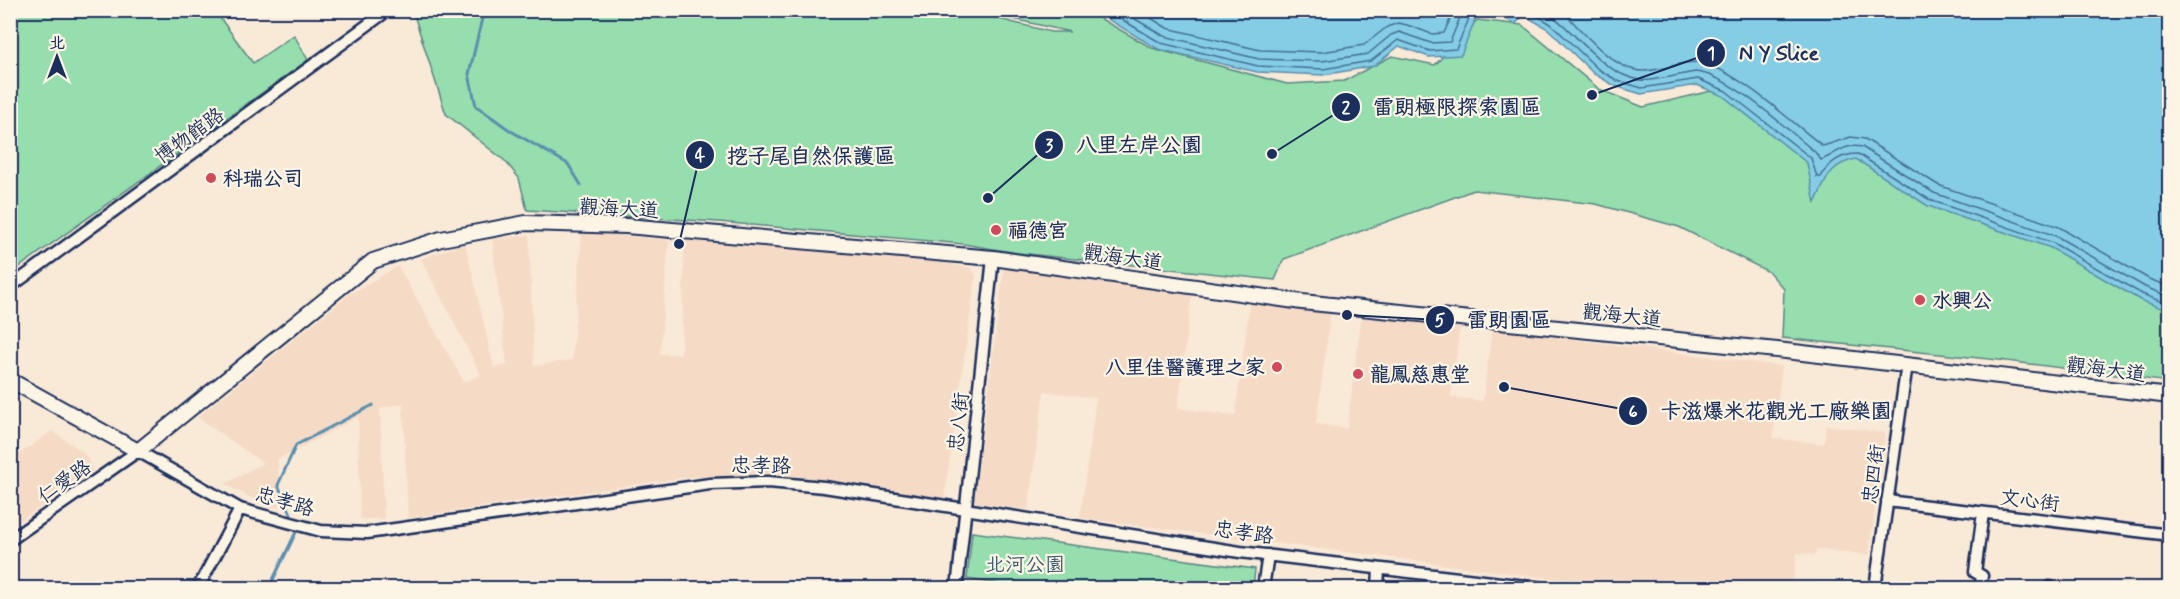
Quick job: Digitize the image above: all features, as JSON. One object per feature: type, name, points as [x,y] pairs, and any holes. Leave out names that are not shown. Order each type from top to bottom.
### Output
[{"type":"street","name":"博物館路","points":[[10,288],[388,11]]},
{"type":"street","name":"觀海大道","points":[[138,451],[373,261],[441,239],[526,223],[615,226],[993,258],[1302,302],[1907,364],[2169,396]]},
{"type":"street","name":"忠八街","points":[[957,588],[993,258]]},
{"type":"street","name":"忠四街","points":[[1875,588],[1907,364]]},
{"type":"street","name":"忠孝路","points":[[10,380],[240,509],[321,531],[367,533],[710,484],[768,482],[824,487],[1268,555],[1436,575],[1496,586],[1544,588]]},
{"type":"street","name":"仁愛路","points":[[10,540],[138,451]]},
{"type":"street","name":"文心街","points":[[1887,501],[2169,535]]},
{"type":"street","points":[[198,588],[240,509]]},
{"type":"street","points":[[1980,588],[1982,576],[1975,572],[1983,513]]},
{"type":"street","points":[[1263,588],[1268,555]]},
{"type":"street","points":[[1378,588],[1379,569]]},
{"type":"street","points":[[1435,588],[1436,575]]},
{"type":"shaded area","points":[[582,232],[669,240],[660,354],[681,354],[685,241],[814,249],[939,262],[971,268],[976,275],[944,499],[787,478],[714,476],[681,478],[408,518],[403,403],[380,409],[384,519],[360,519],[358,417],[278,459],[279,509],[225,484],[263,463],[197,417],[350,294],[398,266],[464,382],[481,375],[421,259],[465,243],[494,368],[507,365],[492,239],[529,235],[534,366],[572,360]]},
{"type":"shaded area","points":[[1004,268],[1192,292],[1178,408],[1235,416],[1250,301],[1331,311],[1316,424],[1347,428],[1362,313],[1460,326],[1451,397],[1483,401],[1492,329],[1782,366],[1773,438],[1824,444],[1826,425],[1885,433],[1869,555],[1816,549],[1815,555],[1797,553],[1792,588],[1627,588],[1080,518],[1096,398],[1044,391],[1028,510],[974,503]]},
{"type":"shaded area","points":[[52,431],[83,452],[92,471],[11,527],[11,460]]},
{"type":"green space","points":[[11,10],[215,11],[253,63],[294,35],[308,60],[11,273]]},
{"type":"green space","points":[[422,10],[425,13],[425,10],[963,10],[1051,32],[1070,32],[978,11],[1087,11],[1152,48],[1287,84],[1344,81],[1392,56],[1435,65],[1477,20],[1522,25],[1599,89],[1643,107],[1720,89],[1854,138],[2169,305],[2169,382],[1999,360],[1782,338],[1784,289],[1769,272],[1679,227],[1596,204],[1474,190],[1284,259],[1275,280],[1018,253],[963,244],[719,222],[527,210],[519,178],[505,161],[446,114],[414,15]]},
{"type":"green space","name":"北河公園","points":[[972,532],[1255,569],[1253,588],[1026,588],[967,579]]},
{"type":"water","points":[[1094,11],[1477,11],[1461,55],[1429,57],[1399,46],[1374,66],[1323,75],[1257,72],[1158,49]]},
{"type":"water","points":[[1503,11],[2169,11],[2169,311],[2140,300],[2051,248],[1928,206],[1856,159],[1839,165],[1829,174],[1815,203],[1807,163],[1723,96],[1697,85],[1641,94],[1615,86],[1594,74],[1548,29],[1524,15],[1515,24],[1506,19]]},
{"type":"waterway","points":[[484,10],[469,74],[476,106],[511,131],[568,164],[581,185]]},
{"type":"waterway","points":[[291,514],[278,485],[296,445],[373,405]]},
{"type":"waterway","points":[[269,588],[298,528]]},
{"type":"place","name":"N Y Slice","points":[[1592,95]]},
{"type":"place","name":"雷朗極限探索園區","points":[[1272,154]]},
{"type":"place","name":"科瑞公司","points":[[211,178]]},
{"type":"place","name":"八里左岸公園","points":[[988,198]]},
{"type":"place","name":"福德宮","points":[[996,230]]},
{"type":"place","name":"挖子尾自然保護區","points":[[679,244]]},
{"type":"place","name":"水興公","points":[[1920,300]]},
{"type":"place","name":"雷朗園區","points":[[1347,315]]},
{"type":"place","name":"八里佳醫護理之家","points":[[1277,367]]},
{"type":"place","name":"龍鳳慈惠堂","points":[[1358,374]]},
{"type":"place","name":"卡滋爆米花觀光工廠樂園","points":[[1504,387]]}]
